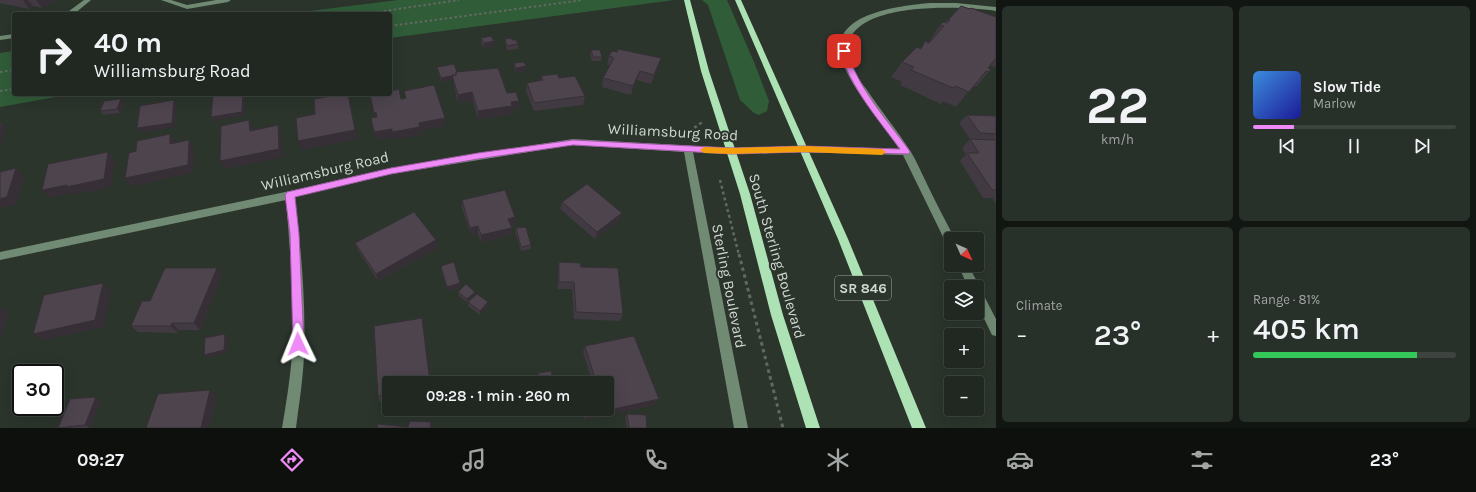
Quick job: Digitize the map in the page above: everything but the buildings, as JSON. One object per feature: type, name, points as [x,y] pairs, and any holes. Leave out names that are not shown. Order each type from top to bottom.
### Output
[{"type":"main road","name":"South Sterling Boulevard","points":[[687,0],[705,71],[732,151],[777,315],[813,428]]},
{"type":"main road","name":"SR 846","points":[[738,0],[843,239],[919,428]]},
{"type":"street","points":[[72,12],[88,0]]},
{"type":"street","points":[[164,0],[187,7],[228,0]]},
{"type":"street","points":[[946,232],[906,152],[874,108],[848,67],[844,51],[844,39],[855,22],[866,14],[892,6],[943,2],[961,3],[996,9]]},
{"type":"street","points":[[0,38],[12,36]]},
{"type":"street","name":"Williamsburg Road","points":[[0,256],[290,195],[391,171],[573,142],[732,151],[804,149],[906,152]]},
{"type":"street","name":"Sterling Boulevard","points":[[688,149],[741,428]]},
{"type":"street","points":[[290,195],[294,234],[298,344],[290,428]]},
{"type":"street","points":[[984,307],[996,331]]},
{"type":"path","points":[[378,12],[459,0]]},
{"type":"path","points":[[392,26],[583,0]]},
{"type":"path","points":[[0,72],[12,70]]},
{"type":"path","points":[[0,91],[12,88]]},
{"type":"path","points":[[719,178],[783,428]]},
{"type":"green space","points":[[398,0],[674,0],[392,38],[392,12],[302,12]]},
{"type":"green space","points":[[702,0],[727,0],[769,101],[767,111],[759,115],[754,113],[740,100],[708,5]]},
{"type":"green space","points":[[12,51],[12,96],[61,96],[0,107],[0,53]]},
{"type":"slow traffic","points":[[704,150],[732,151],[804,149],[882,152]]},
{"type":"route","points":[[298,344],[294,234],[290,195],[391,171],[573,142],[732,151],[804,149],[906,152],[874,108],[848,67],[844,51]]}]
